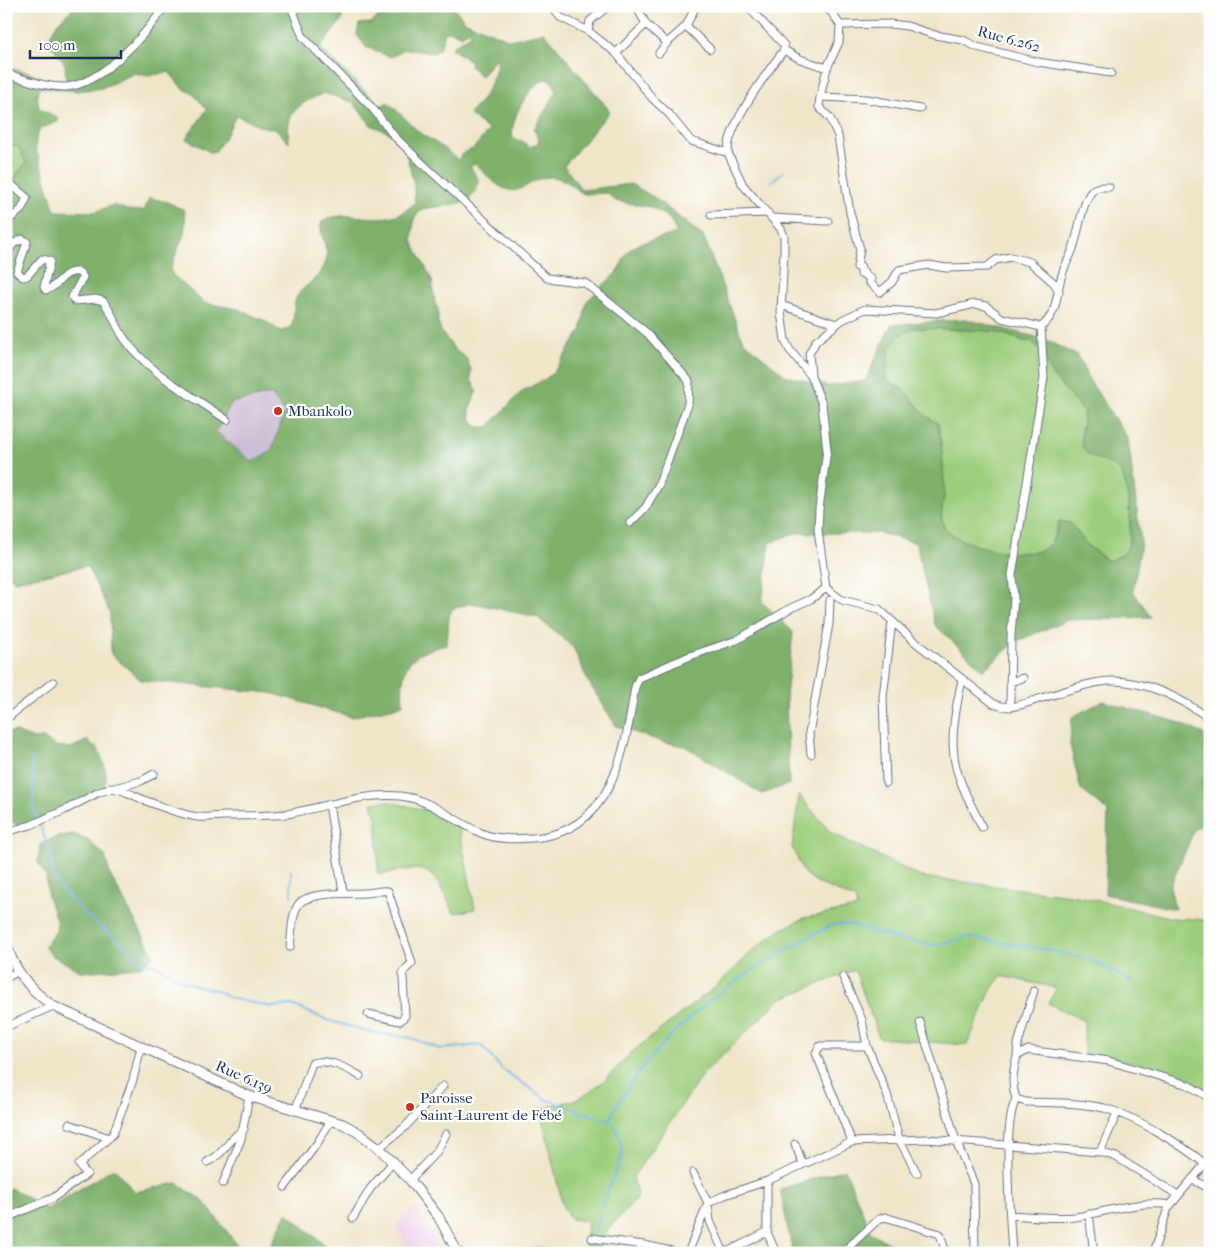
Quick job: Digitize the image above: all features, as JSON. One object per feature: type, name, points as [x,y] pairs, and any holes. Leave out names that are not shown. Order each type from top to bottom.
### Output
[{"type":"street","points":[[6,74],[53,86],[78,84],[91,79],[125,51],[165,6]]},
{"type":"street","points":[[291,6],[303,37],[373,109],[395,137],[422,163],[547,278],[585,283],[647,333],[689,381],[688,404],[659,484],[646,506],[630,523]]},
{"type":"street","points":[[553,6],[560,17],[588,31],[616,53],[652,98],[669,114],[691,141],[728,153]]},
{"type":"street","points":[[588,31],[590,21],[608,6]]},
{"type":"street","points":[[636,6],[646,24],[666,43]]},
{"type":"street","points":[[659,53],[666,43],[686,26],[696,6]]},
{"type":"street","points":[[747,6],[784,45],[784,50],[766,72],[736,124],[729,139],[728,153],[743,185],[770,216],[784,236],[784,282],[781,305],[785,340],[789,349],[811,376]]},
{"type":"street","points":[[820,6],[831,8],[840,25],[839,42],[827,68],[819,107],[830,118],[838,136],[850,213],[860,248],[857,267],[861,267],[862,274],[865,272],[866,276],[871,279],[869,282],[880,292],[892,282],[899,270],[929,265],[946,268],[987,267],[996,260],[1011,257],[1030,262],[1054,283],[1059,292]]},
{"type":"street","points":[[616,53],[646,24]]},
{"type":"street","name":"Rue 6.262","points":[[840,25],[881,24],[907,26],[935,35],[963,40],[977,48],[1038,62],[1111,73]]},
{"type":"street","points":[[686,26],[710,49]]},
{"type":"street","points":[[784,50],[800,59],[827,68]]},
{"type":"street","points":[[820,97],[867,99],[920,109]]},
{"type":"street","points":[[6,180],[28,198],[21,210],[6,222]]},
{"type":"street","points":[[842,600],[826,588],[818,518],[828,450],[822,404],[811,376],[809,358],[811,350],[821,336],[836,324],[865,309],[936,313],[975,304],[986,306],[1002,318],[1041,327],[1048,322],[1056,306],[1062,273],[1072,251],[1092,190],[1098,187],[1109,187]]},
{"type":"street","points":[[711,215],[770,216],[828,221]]},
{"type":"street","points":[[6,255],[16,241],[22,239],[27,242],[17,272],[23,277],[27,276],[42,259],[50,261],[44,287],[46,290],[51,289],[64,275],[73,271],[80,272],[83,277],[72,297],[75,301],[96,299],[103,301],[123,337],[135,352],[166,377],[227,420]]},
{"type":"street","points":[[781,305],[836,324]]},
{"type":"street","points":[[1010,707],[1014,598],[1012,575],[1044,378],[1041,327]]},
{"type":"street","points":[[109,788],[117,788],[156,804],[199,818],[290,813],[372,795],[412,797],[423,801],[473,829],[492,836],[526,838],[558,834],[575,824],[588,813],[610,788],[623,754],[635,687],[639,678],[690,656],[725,646],[791,608],[811,599],[826,588]]},
{"type":"street","points":[[811,599],[842,600],[874,606],[962,680],[994,704],[1010,707],[1100,683],[1119,682],[1141,686],[1175,698],[1210,719]]},
{"type":"street","points":[[810,754],[808,733],[829,624],[830,600]]},
{"type":"street","points":[[886,783],[883,697],[892,621]]},
{"type":"street","points":[[1010,682],[1024,678]]},
{"type":"street","points":[[962,680],[956,708],[955,759],[963,786],[982,827]]},
{"type":"street","points":[[6,719],[53,682]]},
{"type":"street","points":[[6,832],[48,818],[109,788],[141,781],[154,774]]},
{"type":"street","points":[[329,804],[344,892]]},
{"type":"street","points":[[1210,864],[1210,875]]},
{"type":"street","points":[[290,947],[294,915],[303,900],[344,892],[366,893],[385,890],[390,893],[412,963],[403,976],[403,1020],[368,1014]]},
{"type":"street","name":"Rue 6.139","points":[[6,941],[19,971],[35,993],[53,1006],[249,1096],[331,1120],[359,1133],[394,1161],[410,1180],[438,1216],[458,1253]]},
{"type":"street","points":[[6,978],[19,971]]},
{"type":"street","points":[[843,977],[862,1020],[867,1046],[887,1094],[899,1139],[917,1173]]},
{"type":"street","points":[[1012,1253],[1009,1145],[1011,1108],[1016,1099],[1012,1087],[1018,1044],[1034,990]]},
{"type":"street","points":[[6,1027],[53,1006]]},
{"type":"street","points":[[920,1022],[956,1141],[974,1184],[975,1253]]},
{"type":"street","points":[[852,1142],[816,1053],[820,1046],[867,1046]]},
{"type":"street","points":[[6,1218],[53,1198],[87,1174],[79,1165],[109,1138],[115,1129],[133,1080],[141,1047]]},
{"type":"street","points":[[1017,1056],[1028,1050],[1109,1061],[1188,1085],[1210,1098]]},
{"type":"street","points":[[295,1111],[312,1063],[320,1062],[340,1065],[360,1076]]},
{"type":"street","points":[[379,1148],[404,1128],[443,1086]]},
{"type":"street","points":[[223,1183],[244,1129],[249,1096]]},
{"type":"street","points":[[1016,1099],[1026,1102],[1097,1107],[1117,1113],[1174,1141],[1208,1161],[1170,1205],[1153,1253]]},
{"type":"street","points":[[1100,1152],[1117,1113]]},
{"type":"street","points":[[285,1187],[313,1150],[331,1120]]},
{"type":"street","points":[[69,1124],[109,1138]]},
{"type":"street","points":[[207,1162],[217,1158],[235,1136],[244,1129]]},
{"type":"street","points":[[410,1180],[437,1151],[446,1134]]},
{"type":"street","points":[[688,1253],[708,1203],[725,1194],[767,1181],[852,1142],[899,1139],[956,1141],[1100,1152],[1116,1157],[1178,1195]]},
{"type":"street","points":[[795,1144],[803,1164]]},
{"type":"street","points":[[353,1218],[370,1189],[394,1161]]},
{"type":"street","points":[[693,1172],[708,1203],[710,1221],[724,1253],[767,1232]]},
{"type":"street","points":[[1192,1179],[1210,1189]]},
{"type":"street","points":[[767,1181],[767,1232],[776,1253]]},
{"type":"street","points":[[1010,1216],[1062,1217],[1150,1203],[1170,1205]]},
{"type":"street","points":[[1089,1214],[1094,1253]]},
{"type":"street","points":[[842,1253],[880,1219],[885,1217],[940,1234],[946,1253]]},
{"type":"street","points":[[592,1238],[644,1245],[680,1253]]},
{"type":"street","points":[[523,1253],[538,1251],[561,1253]]},
{"type":"shaded area","points":[[272,394],[286,412],[271,452],[252,462],[216,432],[231,403]]},
{"type":"shaded area","points":[[416,1207],[441,1253],[411,1253],[395,1226]]},
{"type":"green space","points":[[76,6],[319,6],[336,12],[343,18],[320,48],[381,106],[388,102],[421,134],[441,146],[458,160],[463,153],[473,149],[489,130],[469,114],[488,89],[498,60],[495,59],[481,76],[470,66],[471,62],[451,48],[472,34],[469,30],[462,36],[451,31],[445,32],[440,48],[434,53],[405,49],[391,57],[366,47],[357,35],[359,24],[371,23],[377,18],[378,13],[374,6],[452,6],[466,22],[510,40],[544,32],[610,111],[564,166],[582,190],[631,184],[655,198],[704,237],[743,341],[786,376],[829,386],[865,381],[891,325],[965,319],[1044,339],[1078,356],[1089,380],[1128,439],[1141,543],[1133,591],[1151,617],[1068,620],[1017,641],[983,670],[935,625],[916,543],[880,533],[795,533],[770,543],[762,602],[793,632],[786,697],[789,784],[762,794],[685,746],[663,742],[616,726],[588,681],[573,647],[537,617],[472,603],[452,609],[449,617],[447,645],[423,652],[409,663],[403,680],[403,705],[352,717],[271,693],[141,680],[111,654],[110,613],[87,566],[15,581],[6,573],[6,205],[12,180],[26,163],[19,147],[6,145],[6,68],[28,72],[54,84],[66,81],[65,64],[49,42],[49,37],[58,22]],"holes":[[[169,72],[182,88],[192,93],[207,109],[186,139],[210,152],[215,152],[227,134],[236,115],[259,126],[276,129],[289,143],[288,132],[291,116],[295,110],[307,101],[324,93],[353,102],[371,125],[399,137],[403,141],[414,184],[415,202],[404,212],[392,216],[379,218],[342,216],[331,218],[321,223],[327,252],[326,262],[321,272],[298,295],[290,329],[280,331],[265,321],[238,309],[204,303],[170,270],[184,234],[184,210],[167,202],[149,198],[144,211],[127,210],[113,205],[95,212],[55,211],[36,149],[36,138],[40,129],[57,122],[59,119],[39,108],[37,96],[39,87],[76,91],[102,88],[135,73],[147,76]],[[545,79],[551,80],[557,91],[534,129],[539,140],[536,145],[529,147],[522,141],[513,139],[512,132],[521,105],[539,83]],[[476,164],[491,180],[510,190],[517,190],[543,178],[556,177],[584,194],[607,193],[616,201],[651,207],[670,219],[677,233],[638,244],[628,251],[617,272],[587,301],[581,331],[553,373],[544,380],[522,391],[488,427],[478,427],[471,418],[471,405],[477,390],[471,380],[471,369],[466,358],[456,351],[442,333],[438,323],[438,308],[435,304],[432,280],[412,241],[414,219],[421,210],[463,202],[476,191],[479,181],[470,166]],[[915,328],[994,331],[1024,341],[1031,341],[1041,350],[1053,376],[1083,411],[1081,438],[1083,448],[1090,455],[1116,468],[1123,477],[1128,497],[1130,521],[1129,542],[1126,551],[1108,561],[1088,546],[1070,523],[1059,522],[1054,538],[1046,548],[1019,553],[988,549],[959,539],[949,532],[943,524],[941,516],[944,497],[944,476],[938,424],[925,415],[905,391],[886,378],[889,350],[898,336]],[[271,394],[285,412],[271,452],[252,462],[216,432],[231,403]]]},
{"type":"green space","points":[[6,145],[19,147],[26,163],[12,180],[6,205]]},
{"type":"green space","points":[[915,328],[994,331],[1024,341],[1031,341],[1041,350],[1053,376],[1083,411],[1081,438],[1083,448],[1090,455],[1113,465],[1120,471],[1123,477],[1128,497],[1130,521],[1129,542],[1124,553],[1109,561],[1088,546],[1070,523],[1059,522],[1054,538],[1046,548],[1019,553],[988,549],[959,539],[949,532],[943,524],[941,516],[944,497],[944,476],[938,424],[925,415],[905,391],[889,382],[886,378],[889,350],[898,336]]},
{"type":"green space","points":[[1103,701],[1180,723],[1210,737],[1210,821],[1195,828],[1170,887],[1175,909],[1105,894],[1108,811],[1081,790],[1070,745],[1072,717]]},
{"type":"green space","points":[[6,732],[16,732],[34,739],[43,738],[55,746],[71,748],[88,740],[93,747],[97,747],[104,765],[106,775],[101,793],[21,827],[6,819]]},
{"type":"green space","points":[[799,795],[830,832],[921,877],[1078,896],[1173,918],[1210,920],[1210,1084],[1203,1089],[1133,1062],[1084,1055],[1084,1021],[1048,1003],[1057,988],[1001,976],[991,990],[967,1045],[879,1038],[855,970],[780,999],[703,1074],[633,1177],[638,1198],[608,1229],[598,1250],[584,1244],[588,1221],[570,1219],[563,1207],[540,1109],[578,1099],[603,1082],[632,1052],[715,987],[757,947],[777,932],[804,918],[857,908],[855,899],[818,883],[804,873],[792,847]]},
{"type":"green space","points":[[384,801],[435,812],[459,828],[475,909],[454,913],[439,885],[427,872],[409,870],[378,875],[377,821],[372,803]]},
{"type":"green space","points":[[73,834],[89,841],[105,856],[110,875],[154,956],[140,967],[82,972],[53,956],[44,947],[56,931],[57,922],[48,897],[46,876],[38,862],[40,845],[56,837]]},
{"type":"green space","points":[[114,1168],[135,1192],[177,1183],[204,1202],[239,1247],[268,1250],[287,1213],[326,1246],[323,1253],[6,1253],[6,1191],[11,1188],[47,1209]]},
{"type":"green space","points":[[845,1169],[871,1233],[906,1253],[793,1253],[780,1189]]},
{"type":"waterway","points":[[771,182],[784,171]]},
{"type":"waterway","points":[[32,759],[34,804],[37,819]]},
{"type":"waterway","points":[[39,823],[50,852],[54,877],[61,889],[87,916],[127,948],[140,962],[154,964],[183,981],[199,987],[216,990],[230,998],[272,1007],[292,1005],[327,1020],[370,1032],[411,1038],[440,1049],[481,1045],[502,1069],[547,1100],[609,1121],[617,1129],[623,1154],[604,1200],[594,1235]]},
{"type":"waterway","points":[[291,870],[291,896]]},
{"type":"waterway","points":[[609,1121],[613,1110],[622,1096],[652,1056],[697,1011],[749,973],[832,925],[848,924],[910,942],[933,945],[968,937],[1044,949],[1089,959],[1133,982]]},
{"type":"waterway","points":[[593,1240],[593,1253]]},
{"type":"place","name":"Mbankolo","points":[[278,411]]},
{"type":"place","name":"Paroisse Saint-Laurent de Fébé","points":[[410,1107]]}]
